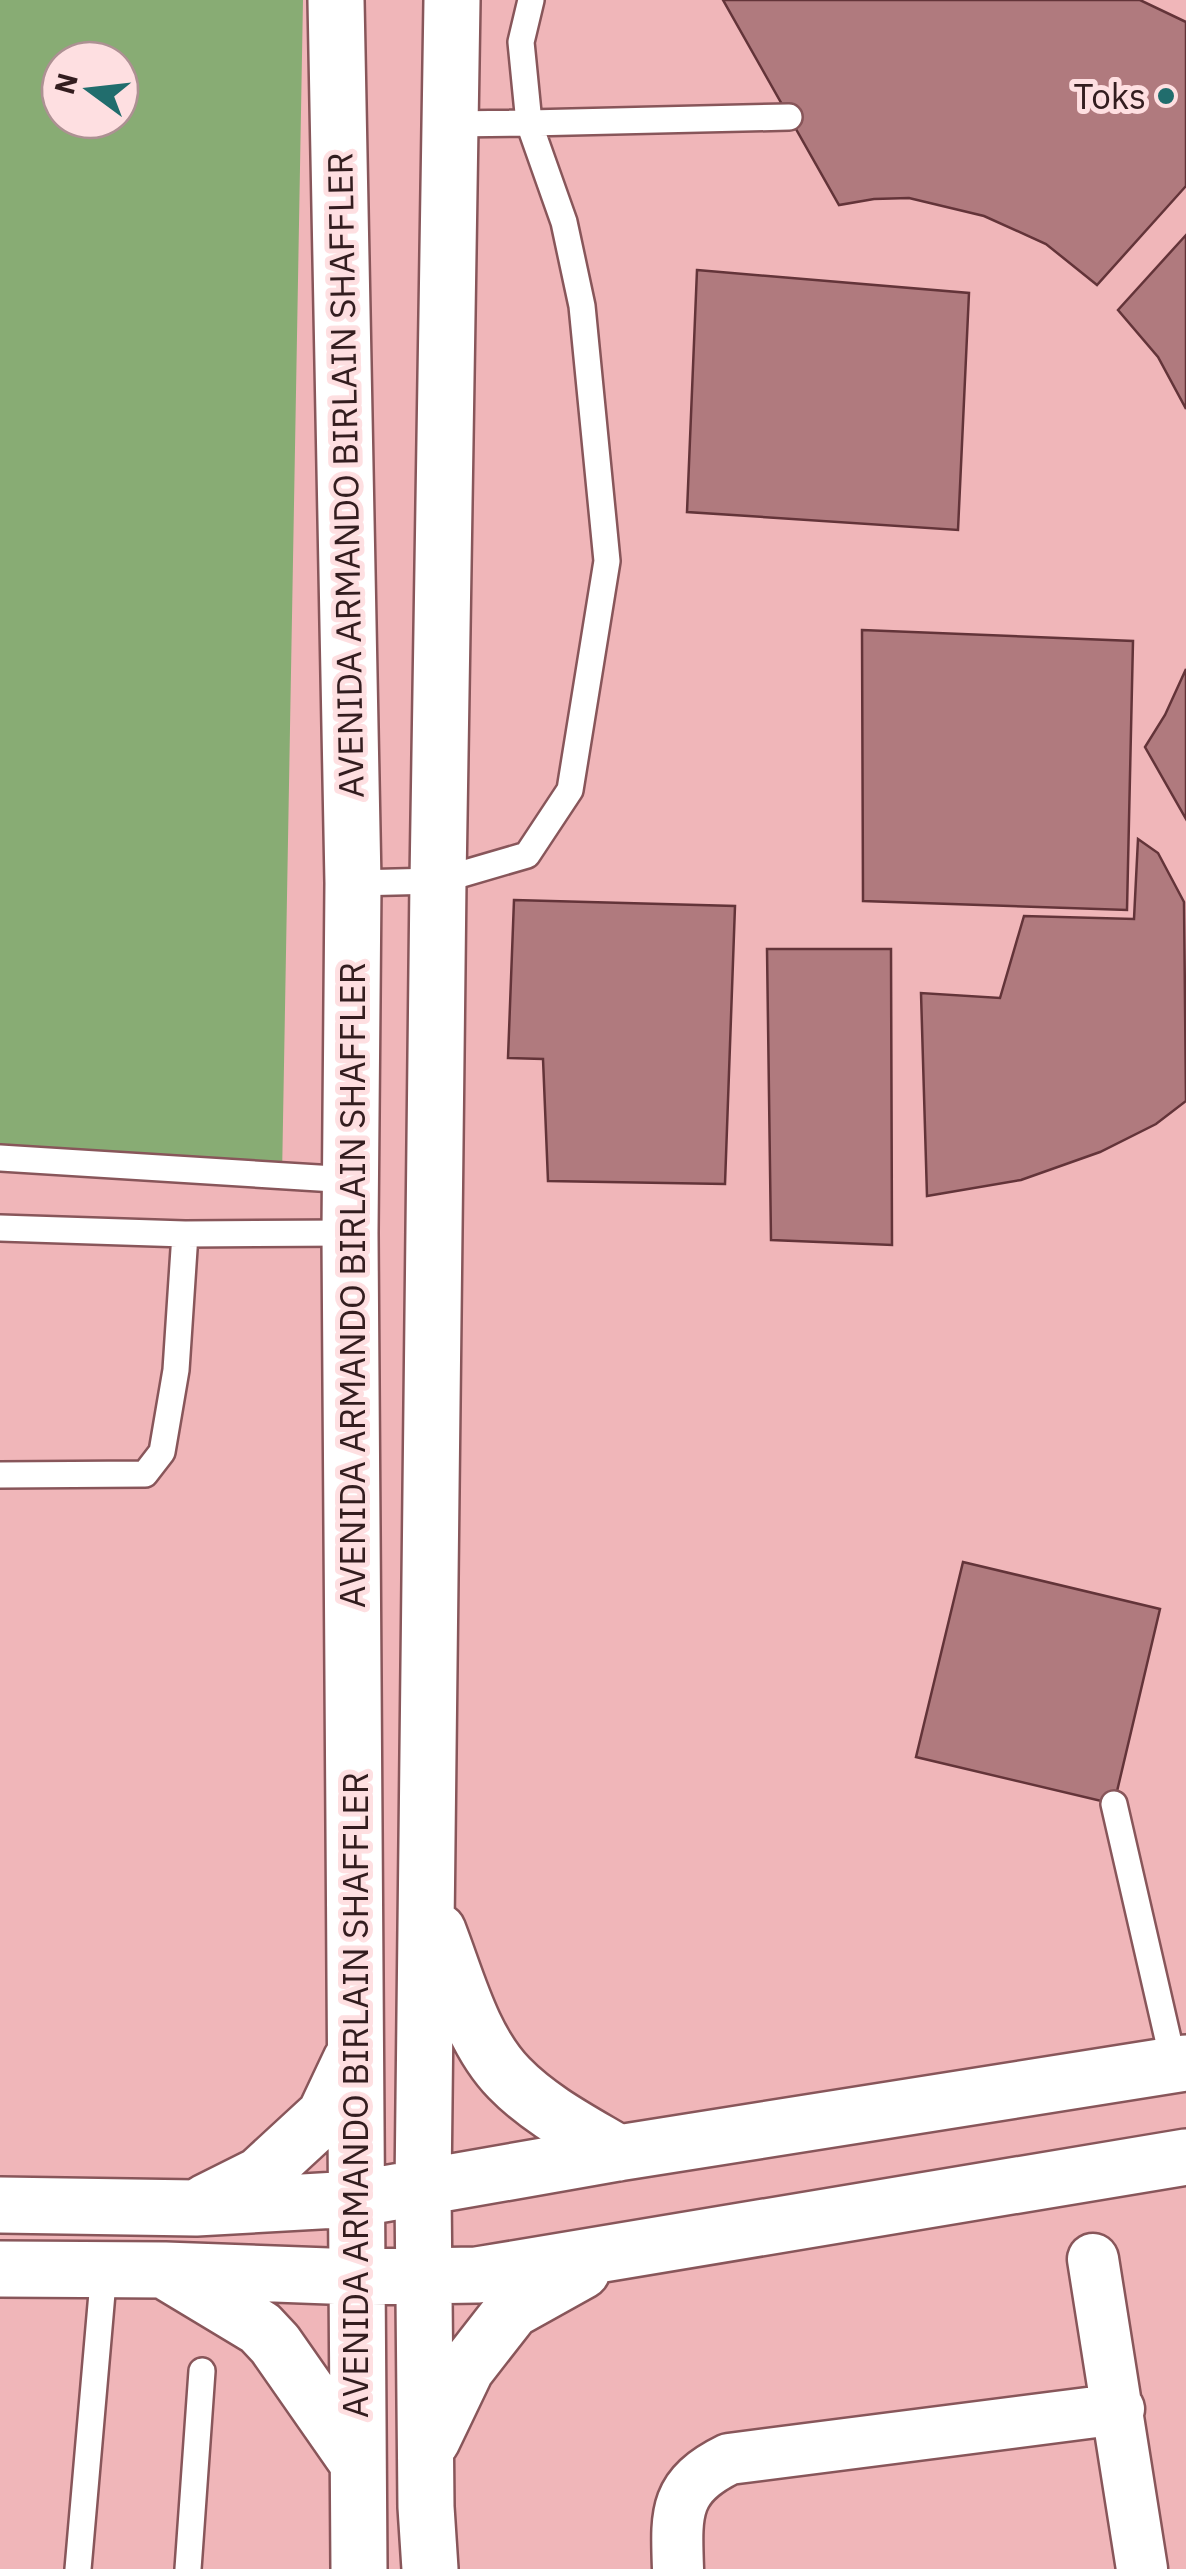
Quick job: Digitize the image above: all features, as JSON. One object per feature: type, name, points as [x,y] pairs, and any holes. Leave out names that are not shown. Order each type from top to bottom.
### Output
[{"type":"street","name":"AVENIDA ARMANDO BIRLAIN SHAFFLER","points":[[336,0],[352,883],[354,2053],[360,2569]]},
{"type":"street","name":"AVENIDA ARMANDO BIRLAIN SHAFFLER","points":[[430,2569],[424,2189],[452,0]]},
{"type":"street","points":[[428,1906],[476,2026],[508,2077],[550,2112],[618,2153]]},
{"type":"street","points":[[196,2208],[260,2175],[325,2115],[354,2053]]},
{"type":"street","points":[[0,2205],[196,2208],[356,2199],[618,2153],[1180,2064]]},
{"type":"street","points":[[0,2269],[165,2270],[356,2278],[477,2276],[1186,2157]]},
{"type":"street","points":[[426,2452],[466,2369],[512,2310],[614,2253]]},
{"type":"street","points":[[1093,2259],[1142,2569]]},
{"type":"street","points":[[165,2270],[260,2328],[276,2344],[358,2463]]},
{"type":"street","points":[[678,2569],[678,2516],[686,2491],[702,2472],[729,2459],[1119,2409]]},
{"type":"lane","points":[[352,883],[438,881],[527,855],[570,790],[606,561],[582,306],[564,222],[529,123],[520,42],[530,0]]},
{"type":"lane","points":[[450,124],[789,117]]},
{"type":"lane","points":[[0,1158],[350,1206]]},
{"type":"lane","points":[[0,1228],[185,1234],[350,1206]]},
{"type":"lane","points":[[0,1475],[145,1474],[162,1452],[176,1370],[185,1234]]},
{"type":"lane","points":[[1114,1804],[1180,2064]]},
{"type":"lane","points":[[78,2569],[104,2270]]},
{"type":"lane","points":[[188,2569],[202,2371]]},
{"type":"green space","points":[[0,0],[303,0],[282,1177],[0,1152]]},
{"type":"building","points":[[723,0],[1140,0],[1186,22],[1186,186],[1097,285],[1046,244],[984,216],[909,198],[839,205]]},
{"type":"building","points":[[1186,235],[1186,409],[1158,357],[1118,310]]},
{"type":"building","points":[[697,270],[969,293],[958,530],[687,512]]},
{"type":"building","points":[[862,630],[1133,641],[1127,910],[863,901]]},
{"type":"building","points":[[1186,669],[1186,819],[1145,747]]},
{"type":"building","points":[[1138,839],[1158,853],[1184,902],[1186,1101],[1156,1124],[1100,1152],[1021,1180],[927,1196],[921,993],[1000,998],[1024,916],[1134,919]]},
{"type":"building","points":[[514,900],[735,906],[725,1184],[548,1181],[543,1059],[508,1058]]},
{"type":"building","points":[[767,949],[891,949],[892,1245],[771,1240]]},
{"type":"building","points":[[963,1562],[1160,1609],[1114,1804],[916,1757]]},
{"type":"place","name":"Toks","points":[[1166,96]]}]
